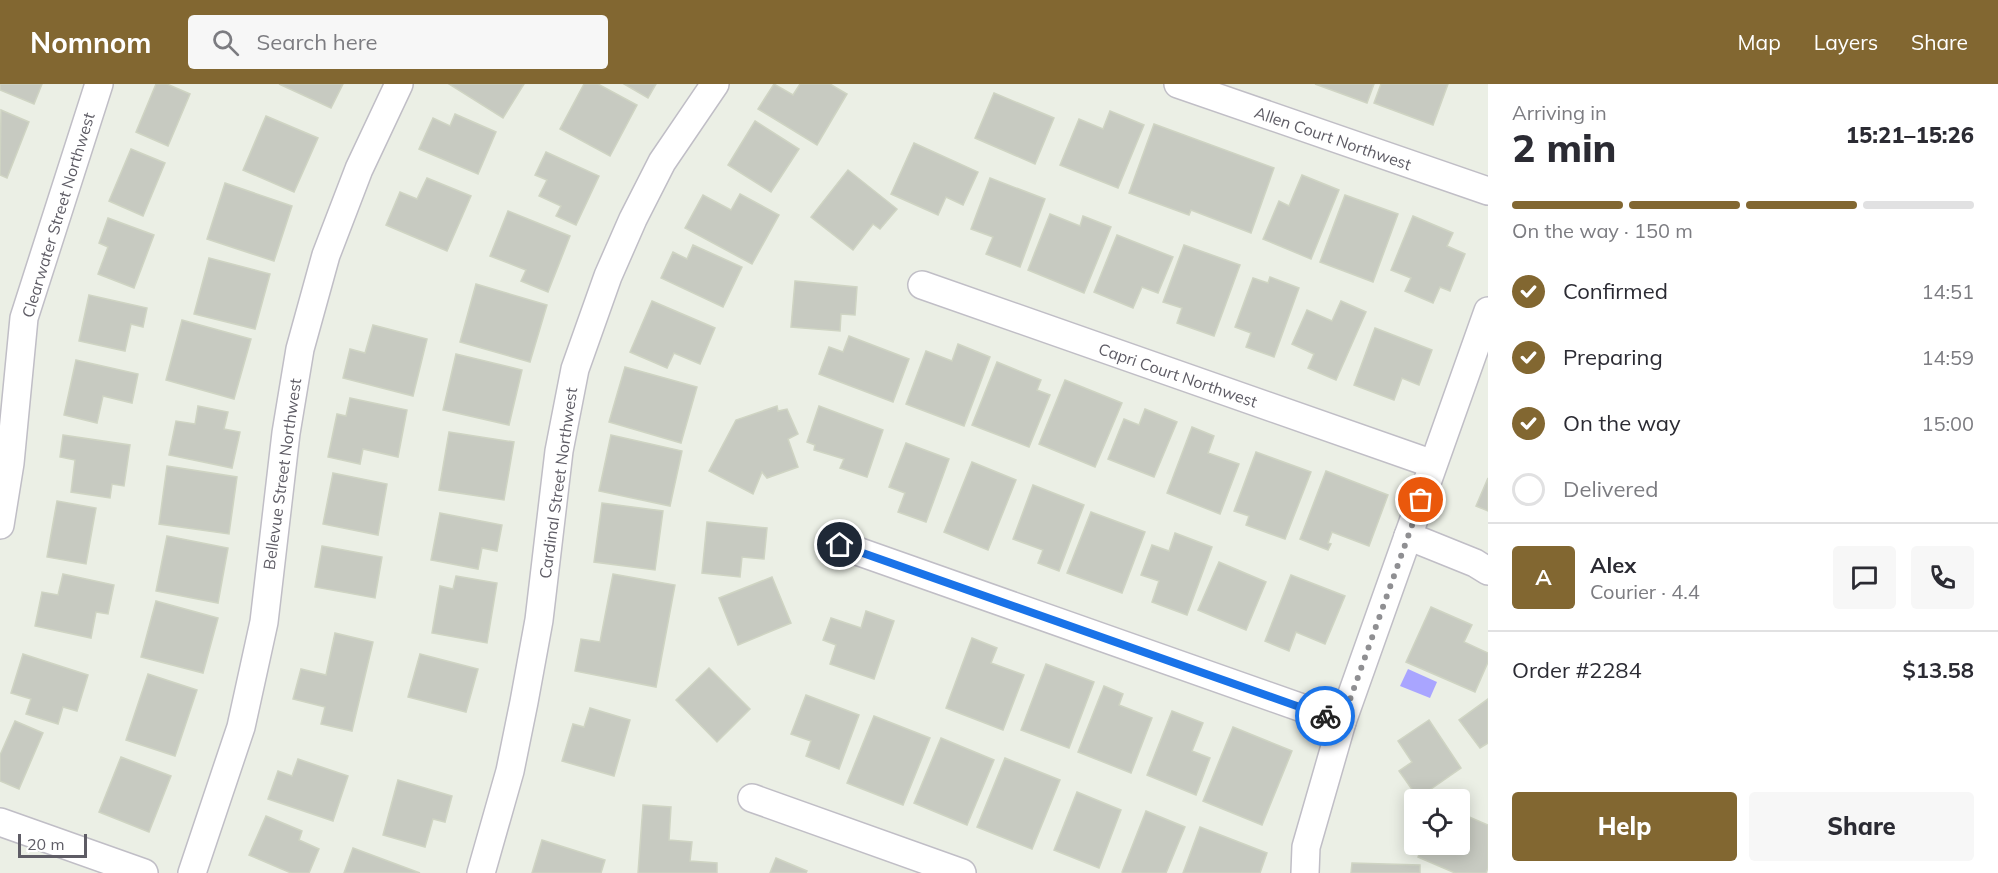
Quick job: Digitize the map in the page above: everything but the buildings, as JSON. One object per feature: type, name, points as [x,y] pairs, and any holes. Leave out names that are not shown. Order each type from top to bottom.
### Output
[{"type":"street","name":"Clearwater Street Northwest","points":[[0,525],[10,463],[24,318],[99,84]]},
{"type":"street","name":"Bellevue Street Northwest","points":[[192,873],[241,727],[264,622],[286,433],[300,349],[326,255],[358,170],[399,84]]},
{"type":"street","name":"Cardinal Street Northwest","points":[[481,873],[510,771],[524,702],[539,620],[559,451],[575,369],[608,276],[633,219],[662,162],[715,84]]},
{"type":"street","name":"Allen Court Northwest","points":[[1178,84],[1488,191]]},
{"type":"street","name":"Capri Court Northwest","points":[[922,285],[1433,464]]},
{"type":"street","points":[[1305,873],[1306,847],[1342,722],[1488,311]]},
{"type":"street","points":[[1408,536],[1465,558],[1488,571]]},
{"type":"street","points":[[840,545],[1342,722]]},
{"type":"street","points":[[752,798],[963,873]]},
{"type":"street","points":[[0,822],[144,873]]},
{"type":"shaded area","points":[[1408,669],[1437,682],[1430,698],[1400,686]]},
{"type":"way so far","points":[[1325,716],[1342,722],[1421,500]]},
{"type":"route","points":[[840,545],[1325,716]]}]
